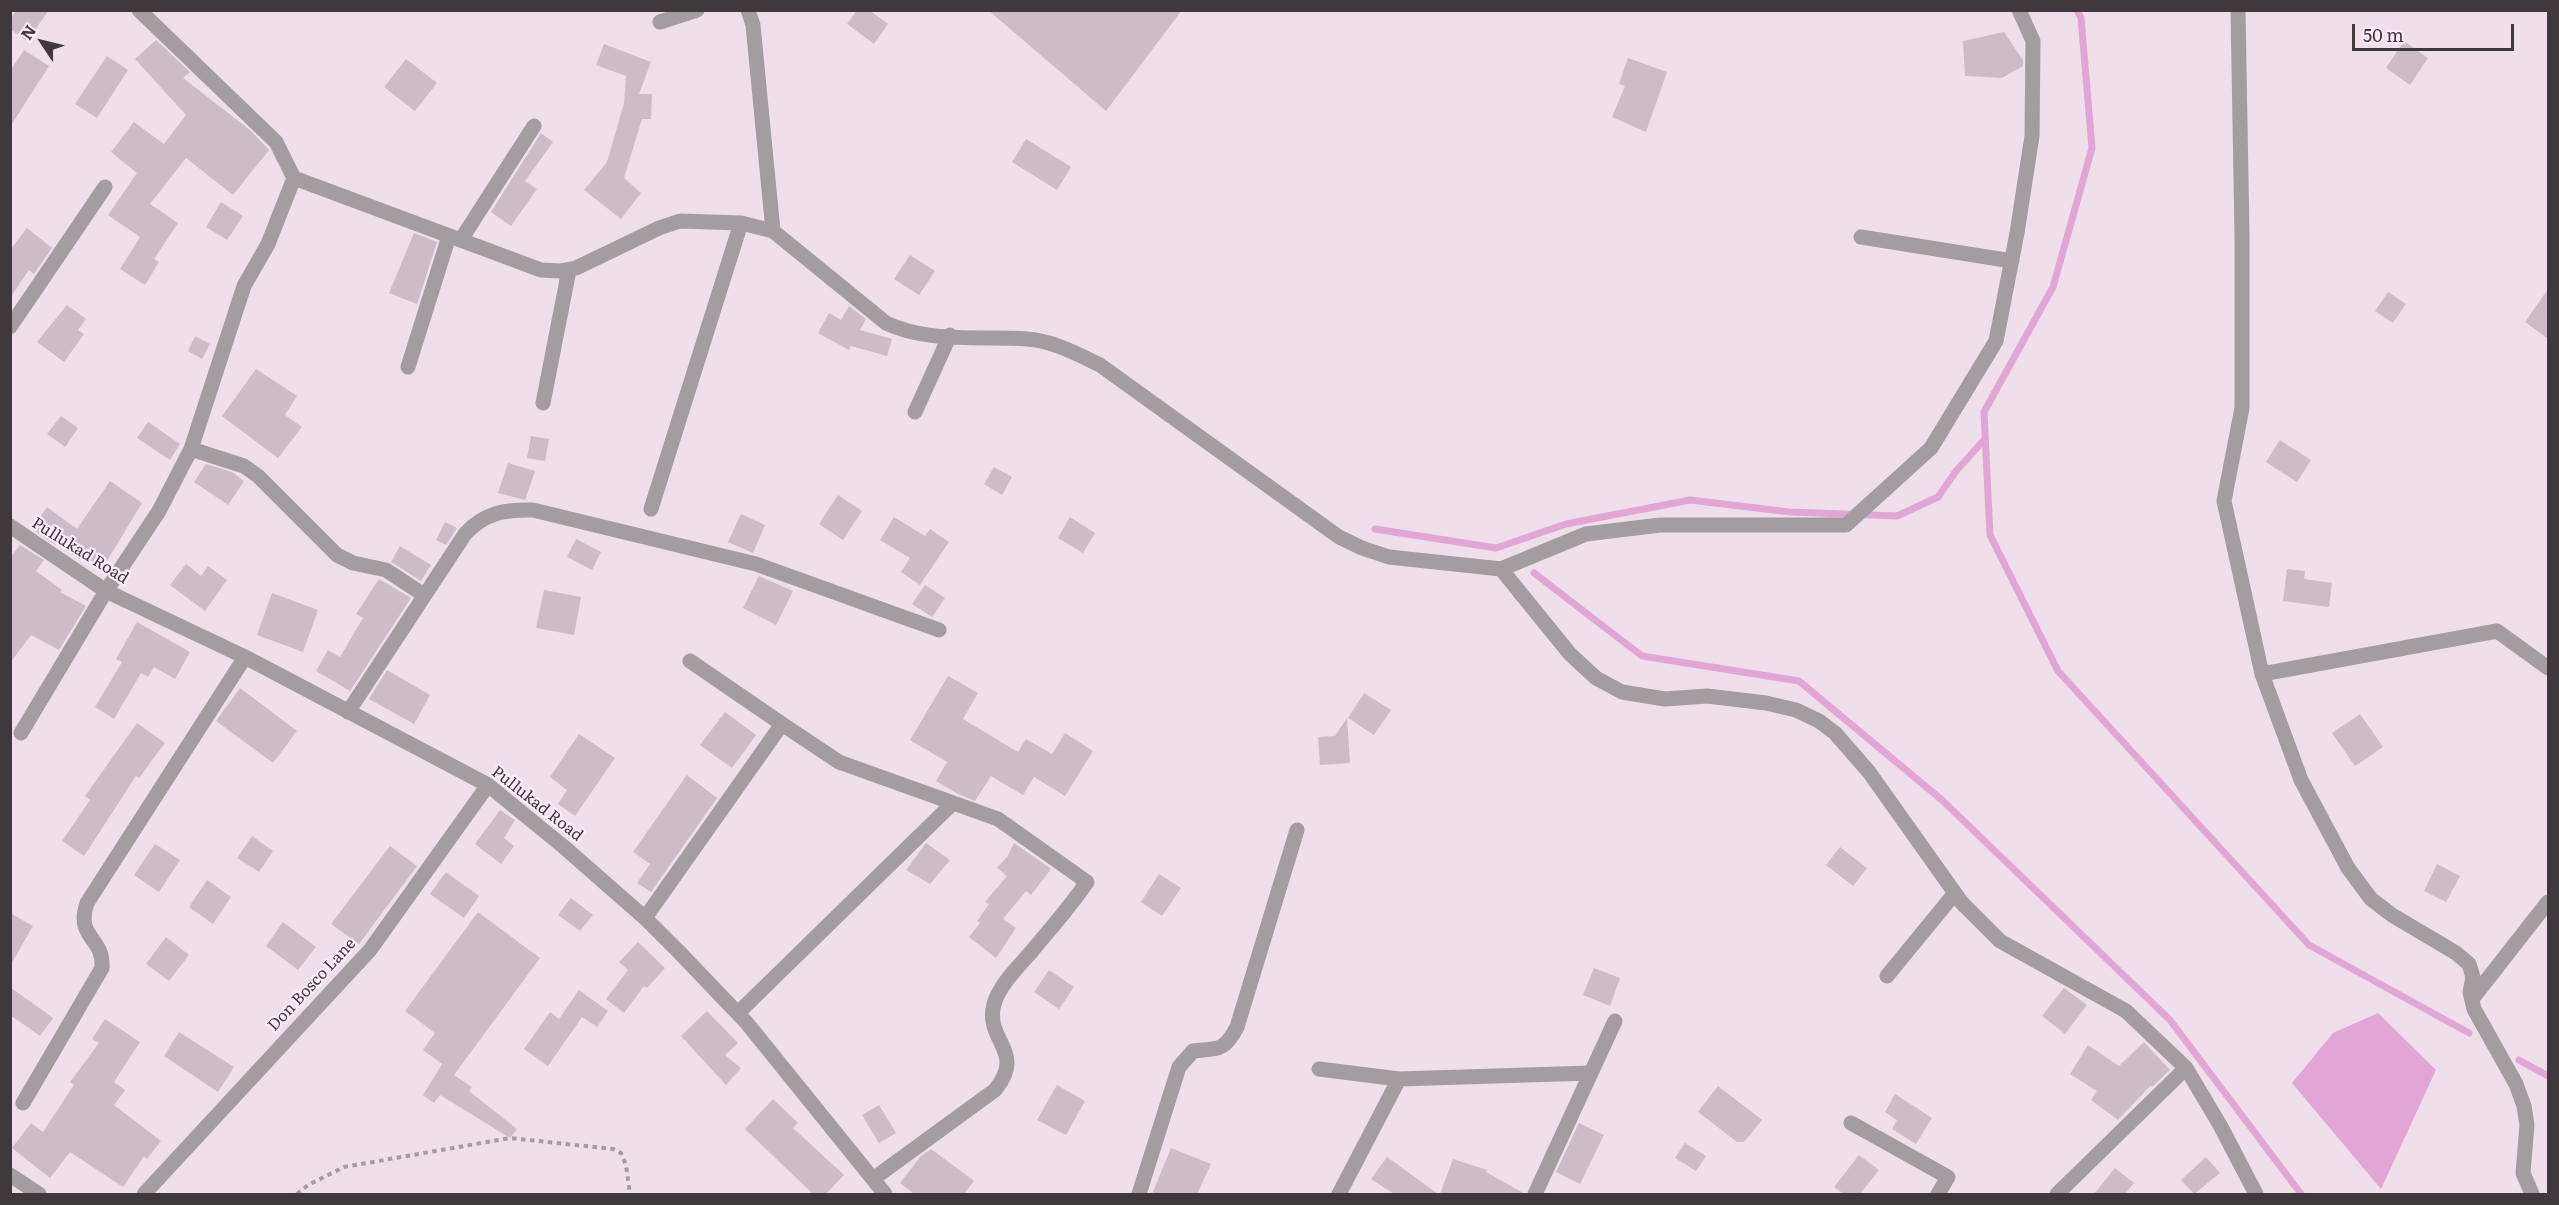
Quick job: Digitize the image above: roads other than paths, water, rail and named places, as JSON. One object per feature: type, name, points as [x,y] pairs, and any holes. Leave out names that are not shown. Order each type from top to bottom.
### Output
[{"type":"street","points":[[139,10],[276,142],[294,178],[541,270],[569,270],[659,228],[680,221],[741,223],[773,231],[886,322],[904,331],[1028,339],[1058,345],[1100,365],[1339,537],[1362,548],[1389,556],[1501,569],[1586,534],[1660,525],[1846,525],[1931,448],[1996,341],[2012,261],[2032,136],[2033,40],[2019,10]]},
{"type":"street","points":[[660,22],[697,10]]},
{"type":"street","points":[[748,10],[753,25],[773,231]]},
{"type":"street","points":[[2238,10],[2242,408],[2224,501],[2262,674],[2301,780],[2348,868],[2378,905],[2469,964],[2473,977],[2470,992],[2478,1017],[2516,1084],[2524,1106],[2527,1125],[2523,1173],[2532,1194]]},
{"type":"street","points":[[408,367],[455,237],[534,126]]},
{"type":"street","points":[[21,733],[106,591],[159,511],[191,449],[244,286],[268,243],[294,178]]},
{"type":"street","points":[[10,327],[105,187]]},
{"type":"street","points":[[651,508],[741,223]]},
{"type":"street","points":[[1861,237],[2012,261]]},
{"type":"street","points":[[543,403],[569,270]]},
{"type":"street","points":[[915,412],[950,335]]},
{"type":"street","points":[[191,449],[244,466],[258,476],[337,555],[353,563],[386,570],[424,595]]},
{"type":"street","points":[[348,712],[465,534],[478,520],[505,512],[533,510],[756,564],[939,630]]},
{"type":"street","name":"Pullukad Road","points":[[12,533],[106,591],[245,657],[488,785],[564,847],[645,918],[738,1013],[885,1194]]},
{"type":"street","points":[[1501,569],[1569,654],[1596,678],[1622,692],[1665,699],[1707,696],[1766,703],[1796,710],[1819,721],[1852,750],[1955,893],[2000,941],[2126,1011],[2186,1068],[2220,1125],[2256,1194]]},
{"type":"street","points":[[2262,674],[2497,631],[2548,668]]},
{"type":"street","points":[[23,1103],[102,968],[103,957],[85,930],[82,918],[87,903],[245,657]]},
{"type":"street","points":[[690,661],[839,762],[998,819],[1087,882],[1007,980],[994,1005],[995,1029],[1006,1054],[1009,1068],[1003,1081],[995,1090],[873,1179]]},
{"type":"street","points":[[645,918],[782,724]]},
{"type":"street","name":"Don Bosco Lane","points":[[144,1194],[370,950],[488,785]]},
{"type":"street","points":[[738,1013],[953,803]]},
{"type":"street","points":[[1139,1194],[1179,1067],[1193,1051],[1220,1049],[1229,1043],[1237,1027],[1297,830]]},
{"type":"street","points":[[1887,976],[1955,893]]},
{"type":"street","points":[[2472,999],[2548,902]]},
{"type":"street","points":[[1535,1194],[1615,1021]]},
{"type":"street","points":[[2057,1194],[2186,1068]]},
{"type":"street","points":[[1319,1069],[1399,1079],[1591,1073]]},
{"type":"street","points":[[1339,1194],[1399,1079]]},
{"type":"street","points":[[1851,1123],[1947,1177],[1938,1194]]},
{"type":"street","points":[[10,1175],[39,1194]]},
{"type":"waterway","points":[[2077,10],[2081,18],[2092,148],[2053,287],[1984,412],[1990,535],[2058,671],[2309,945],[2469,1033]]},
{"type":"waterway","points":[[1375,529],[1496,548],[1566,524],[1690,500],[1790,512],[1897,516],[1938,497],[1956,471],[1985,439]]},
{"type":"waterway","points":[[1534,573],[1642,656],[1799,681],[1942,800],[2170,1020],[2301,1194]]},
{"type":"waterway","points":[[2519,1060],[2548,1076]]}]
